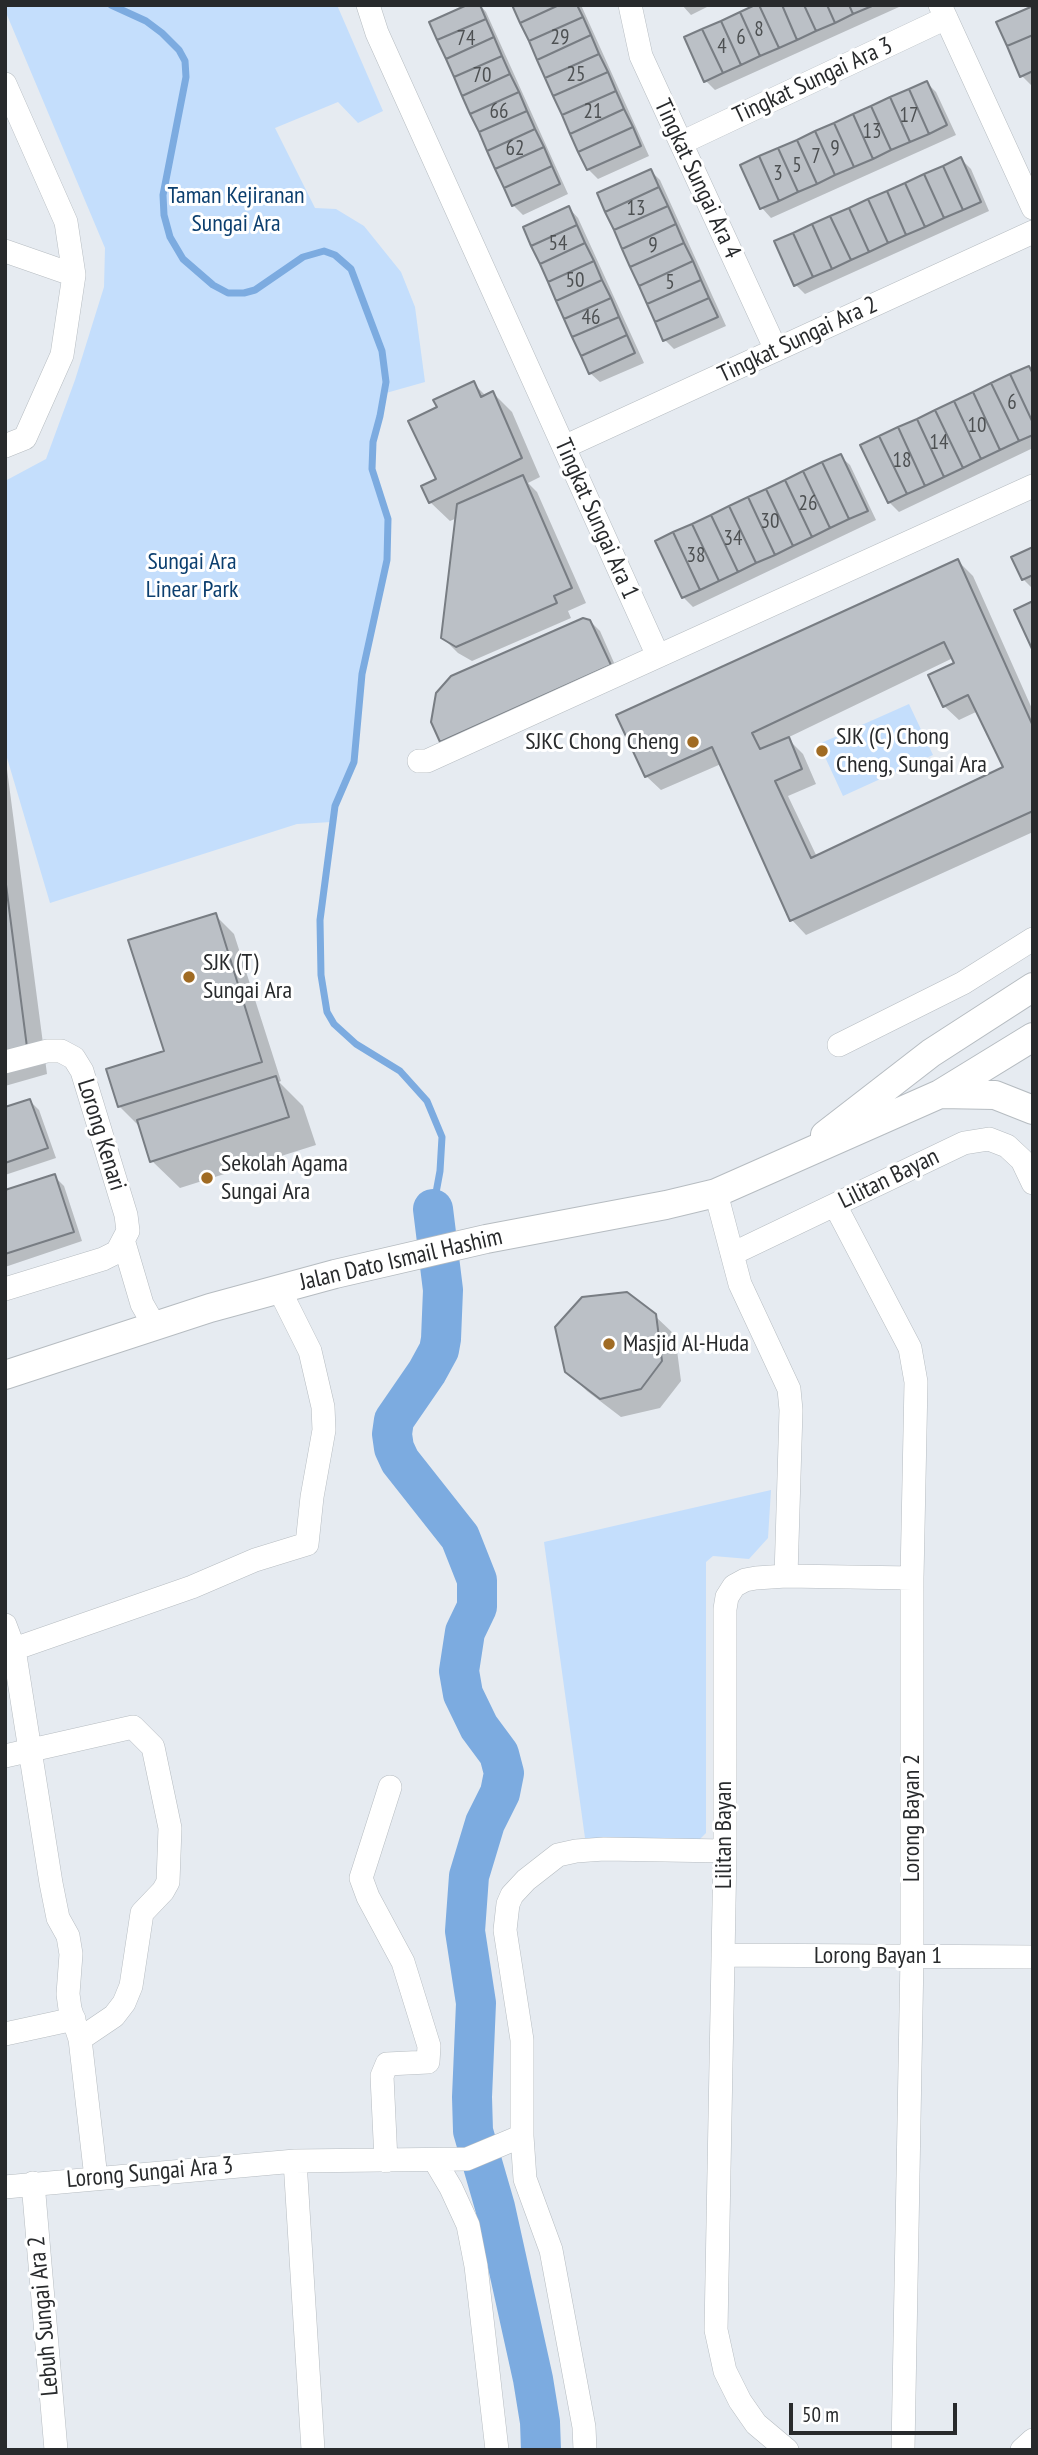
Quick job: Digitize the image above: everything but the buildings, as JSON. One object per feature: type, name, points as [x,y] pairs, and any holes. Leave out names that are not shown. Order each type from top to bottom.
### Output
[{"type":"main road","name":"Jalan Dato Ismail Hashim","points":[[799,1158],[843,1119],[931,1053],[1033,987]]},
{"type":"main road","points":[[1004,1005],[1030,1047]]},
{"type":"main road","name":"Jalan Dato Ismail Hashim","points":[[5,1375],[154,1325],[279,1289],[486,1239],[716,1193],[940,1094],[1030,1047]]},
{"type":"main road","points":[[940,1094],[995,1095],[1033,1110]]},
{"type":"street","name":"Tingkat Sungai Ara 1","points":[[368,5],[377,33],[658,656]]},
{"type":"street","name":"Tingkat Sungai Ara 4","points":[[630,5],[641,56],[776,350]]},
{"type":"street","name":"Tingkat Sungai Ara 3","points":[[681,143],[943,12]]},
{"type":"street","points":[[943,12],[1033,208]]},
{"type":"street","points":[[5,84],[66,222],[74,275],[62,355],[25,438],[5,446]]},
{"type":"street","name":"Tingkat Sungai Ara 2","points":[[564,447],[1033,232]]},
{"type":"street","points":[[5,251],[74,275]]},
{"type":"street","points":[[419,761],[427,761],[1033,486]]},
{"type":"street","points":[[839,1045],[963,983],[1033,939]]},
{"type":"street","name":"Lorong Kenari","points":[[5,1062],[47,1051],[61,1051],[74,1058],[82,1071],[126,1215],[128,1231],[124,1243],[142,1304],[154,1325]]},
{"type":"street","name":"Lilitan Bayan","points":[[732,1254],[964,1143],[989,1139],[1007,1146],[1021,1160],[1033,1183]]},
{"type":"street","points":[[716,1193],[740,1284],[789,1389],[791,1410],[786,1576]]},
{"type":"street","name":"Lorong Bayan 2","points":[[835,1205],[910,1348],[916,1382],[912,1578],[912,1956],[903,2450]]},
{"type":"street","points":[[5,1289],[103,1259],[117,1252],[124,1243]]},
{"type":"street","points":[[14,1649],[192,1587],[255,1560],[307,1544],[324,1430],[323,1407],[310,1351],[279,1289]]},
{"type":"street","name":"Lilitan Bayan","points":[[787,2450],[756,2424],[740,2401],[725,2371],[716,2330],[723,1955],[725,1609],[727,1597],[734,1586],[745,1580],[786,1576],[912,1578]]},
{"type":"street","points":[[5,1625],[14,1649],[51,1884],[58,1918],[68,1936],[71,1954],[68,1994],[77,2029],[96,2178]]},
{"type":"street","points":[[5,1756],[133,1727],[153,1747],[170,1828],[168,1882],[142,1913],[131,1986],[124,2003],[114,2016],[77,2029],[5,2034]]},
{"type":"street","points":[[386,2161],[382,2076],[387,2064],[428,2062],[429,2046],[403,1962],[368,1897],[361,1878],[390,1787]]},
{"type":"street","points":[[585,2450],[584,2427],[551,2250],[526,2179],[518,2138],[522,2040],[505,1915],[512,1895],[545,1863],[558,1855],[576,1851],[724,1851]]},
{"type":"street","name":"Lorong Bayan 1","points":[[723,1955],[1033,1958]]},
{"type":"street","name":"Lorong Sungai Ara 3","points":[[5,2187],[295,2161],[467,2159],[518,2138]]},
{"type":"street","points":[[295,2161],[313,2450]]},
{"type":"street","points":[[435,2161],[468,2225],[476,2266],[497,2450]]},
{"type":"street","name":"Lebuh Sungai Ara 2","points":[[33,2183],[56,2450]]},
{"type":"street","points":[[1022,2450],[1033,2440]]},
{"type":"green space","name":"Sungai Ara Linear Park","points":[[6,5],[337,5],[383,111],[358,123],[338,102],[275,128],[315,208],[336,209],[364,226],[401,272],[415,307],[425,382],[386,393],[373,442],[372,470],[388,519],[387,560],[362,674],[354,762],[335,806],[332,822],[297,824],[50,903],[5,751],[5,481],[46,459],[75,380],[104,287],[105,248],[7,15]]},
{"type":"green space","points":[[909,704],[933,755],[843,796],[819,744]]},
{"type":"green space","points":[[771,1490],[768,1538],[749,1559],[713,1556],[706,1562],[706,1833],[698,1841],[585,1838],[544,1542]]},
{"type":"waterway","points":[[111,5],[146,21],[162,33],[179,50],[185,61],[186,77],[163,195],[164,215],[170,237],[183,259],[213,285],[228,293],[244,293],[255,290],[303,257],[324,251],[335,255],[351,269],[382,351],[386,382],[373,442],[372,469],[388,519],[387,560],[362,674],[354,762],[335,806],[320,920],[321,975],[327,1012],[334,1024],[356,1044],[400,1071],[427,1101],[442,1137],[440,1171],[433,1209]]},
{"type":"waterway","points":[[433,1209],[443,1290],[439,1350],[394,1420],[392,1434],[400,1461],[460,1537],[477,1580],[477,1607],[465,1632],[459,1671],[463,1694],[479,1727],[499,1754],[504,1773],[500,1793],[485,1823],[469,1876],[465,1931],[476,2003],[473,2131],[495,2207],[533,2379],[540,2422],[541,2450]]},
{"type":"place","name":"SJKC Chong Cheng","points":[[693,742]]},
{"type":"place","name":"SJK (C) Chong Cheng, Sungai Ara","points":[[822,751]]},
{"type":"place","name":"SJK (T) Sungai Ara","points":[[189,977]]},
{"type":"place","name":"Sekolah Agama Sungai Ara","points":[[207,1178]]},
{"type":"place","name":"Masjid Al-Huda","points":[[609,1344]]},
{"type":"park label","name":"Taman Kejiranan Sungai Ara","points":[[236,210]]}]
